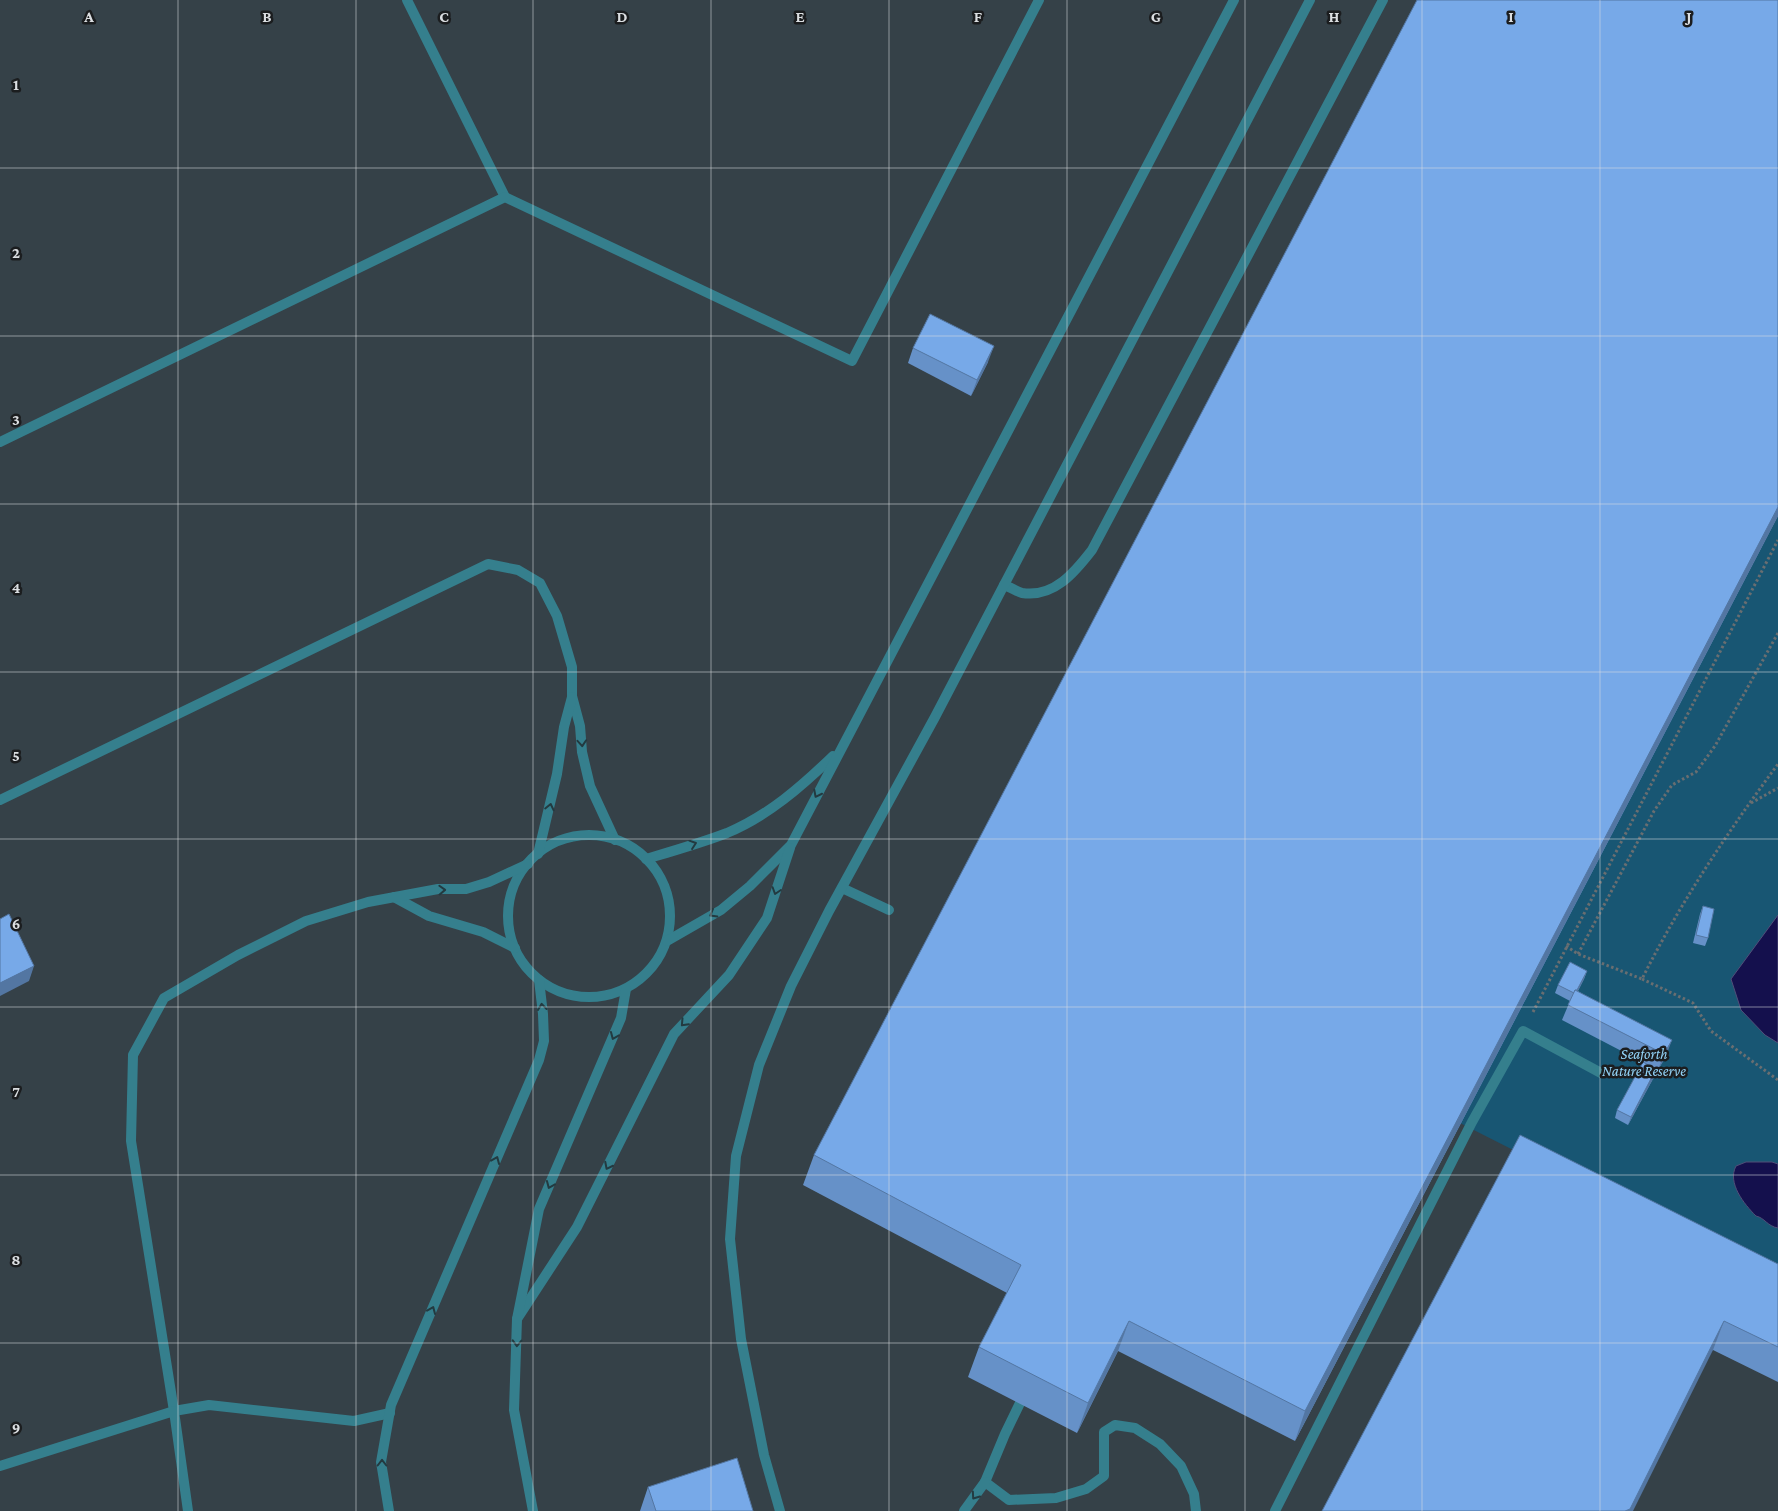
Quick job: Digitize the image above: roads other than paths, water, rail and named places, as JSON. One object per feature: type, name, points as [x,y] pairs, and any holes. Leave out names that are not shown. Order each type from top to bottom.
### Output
[{"type":"lane","points":[[407,0],[505,197],[852,361],[1039,0]]},
{"type":"lane","points":[[518,1320],[577,1227],[674,1034],[729,975],[766,918],[791,845],[1234,0]]},
{"type":"lane","points":[[780,1511],[764,1455],[741,1339],[730,1240],[736,1156],[759,1065],[792,986],[842,888],[931,726],[1310,0]]},
{"type":"lane","points":[[1004,585],[1021,592],[1036,594],[1051,589],[1067,579],[1092,550],[1383,0]]},
{"type":"lane","points":[[0,442],[505,197]]},
{"type":"lane","points":[[0,800],[488,564],[518,570],[540,583],[557,616],[572,667],[572,696],[564,727],[557,774],[538,854]]},
{"type":"lane","points":[[572,696],[580,726],[582,752],[590,786],[615,840]]},
{"type":"lane","points":[[646,859],[728,832],[766,812],[808,780],[840,750]]},
{"type":"lane","points":[[588,836],[615,840],[632,847],[646,859],[660,876],[668,897],[671,919],[667,941],[658,960],[644,977],[626,989],[604,996],[581,997],[559,992],[539,980],[525,965],[515,948],[509,924],[510,899],[514,882],[538,854],[561,841],[588,836]]},
{"type":"lane","points":[[667,941],[721,910],[750,886],[791,845]]},
{"type":"lane","points":[[188,1511],[131,1141],[133,1056],[164,998],[238,955],[306,921],[368,902],[438,889],[466,889],[489,882],[528,864]]},
{"type":"lane","points":[[842,888],[889,910]]},
{"type":"lane","points":[[394,897],[429,916],[483,932],[515,948]]},
{"type":"lane","points":[[389,1511],[380,1462],[391,1404],[539,1060],[544,1041],[539,980]]},
{"type":"lane","points":[[533,1511],[514,1410],[518,1320],[539,1209],[622,1018],[626,989]]},
{"type":"lane","points":[[1275,1511],[1472,1122],[1523,1031],[1601,1073]]},
{"type":"lane","points":[[964,1511],[985,1482],[1004,1434],[1020,1404]]},
{"type":"lane","points":[[0,1466],[174,1411],[209,1405],[354,1420],[390,1413]]},
{"type":"lane","points":[[985,1482],[1009,1500],[1056,1498],[1086,1490],[1104,1476],[1104,1432],[1115,1425],[1134,1428],[1160,1444],[1181,1466],[1194,1494],[1196,1511]]},
{"type":"park label","name":"Seaforth Nature Reserve","points":[[1644,1062]]}]
